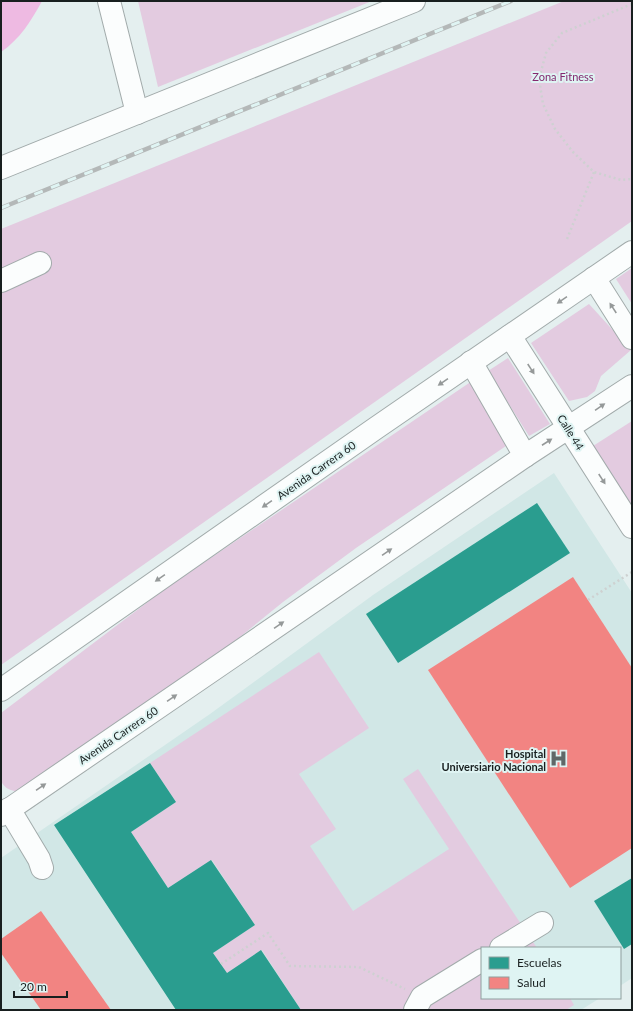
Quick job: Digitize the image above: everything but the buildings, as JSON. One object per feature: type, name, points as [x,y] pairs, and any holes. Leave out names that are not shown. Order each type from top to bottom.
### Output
[{"type":"main road","points":[[109,1],[137,113]]},
{"type":"main road","points":[[1,168],[414,1]]},
{"type":"main road","name":"Avenida Carrera 60","points":[[1,690],[471,362],[632,252]]},
{"type":"main road","points":[[1,281],[40,263]]},
{"type":"main road","points":[[594,278],[632,338]]},
{"type":"main road","name":"Calle 44","points":[[510,336],[632,527]]},
{"type":"main road","points":[[471,362],[525,456]]},
{"type":"main road","name":"Avenida Carrera 60","points":[[4,807],[525,456],[632,386]]},
{"type":"main road","points":[[4,807],[39,859],[42,868]]},
{"type":"main road","points":[[503,947],[542,923]]},
{"type":"main road","points":[[419,1003],[481,961]]},
{"type":"path","points":[[632,4],[562,33],[546,53],[539,79],[543,104],[555,129],[572,152],[594,172],[621,180],[632,179]]},
{"type":"path","points":[[567,239],[594,172]]},
{"type":"path","points":[[588,600],[632,572]]},
{"type":"path","points":[[221,964],[268,933],[290,966],[359,967],[419,1003]]},
{"type":"shaded area","points":[[1,1],[42,1],[34,16],[24,29],[8,47],[1,52]]},
{"type":"shaded area","points":[[554,473],[632,593],[632,978],[621,985],[621,947],[481,947],[481,999],[598,999],[581,1010],[1,1010],[1,858],[210,714],[373,595]]},
{"type":"green space","points":[[138,1],[372,1],[158,87]]},
{"type":"green space","name":"Zona Fitness","points":[[564,1],[632,1],[632,221],[1,665],[1,229]]},
{"type":"green space","points":[[632,268],[632,304],[616,279]]},
{"type":"green space","points":[[589,304],[631,350],[601,376],[595,391],[587,397],[569,401],[531,343]]},
{"type":"green space","points":[[508,358],[550,424],[529,436],[488,371]]},
{"type":"green space","points":[[472,381],[512,442],[356,548],[283,602],[213,659],[18,792],[10,790],[4,786],[1,781],[1,713],[165,589]]},
{"type":"green space","points":[[632,421],[632,507],[593,446]]},
{"type":"green space","points":[[319,652],[369,728],[299,774],[336,829],[310,846],[353,911],[449,849],[403,779],[418,769],[536,947],[481,947],[481,999],[571,999],[574,1005],[566,1010],[301,1010],[262,950],[227,973],[213,953],[255,925],[212,860],[168,888],[131,832],[176,802],[150,763]]},
{"type":"railway","points":[[1,208],[511,1]]},
{"type":"place","name":"Hospital Universiario Nacional","points":[[559,759]]}]
